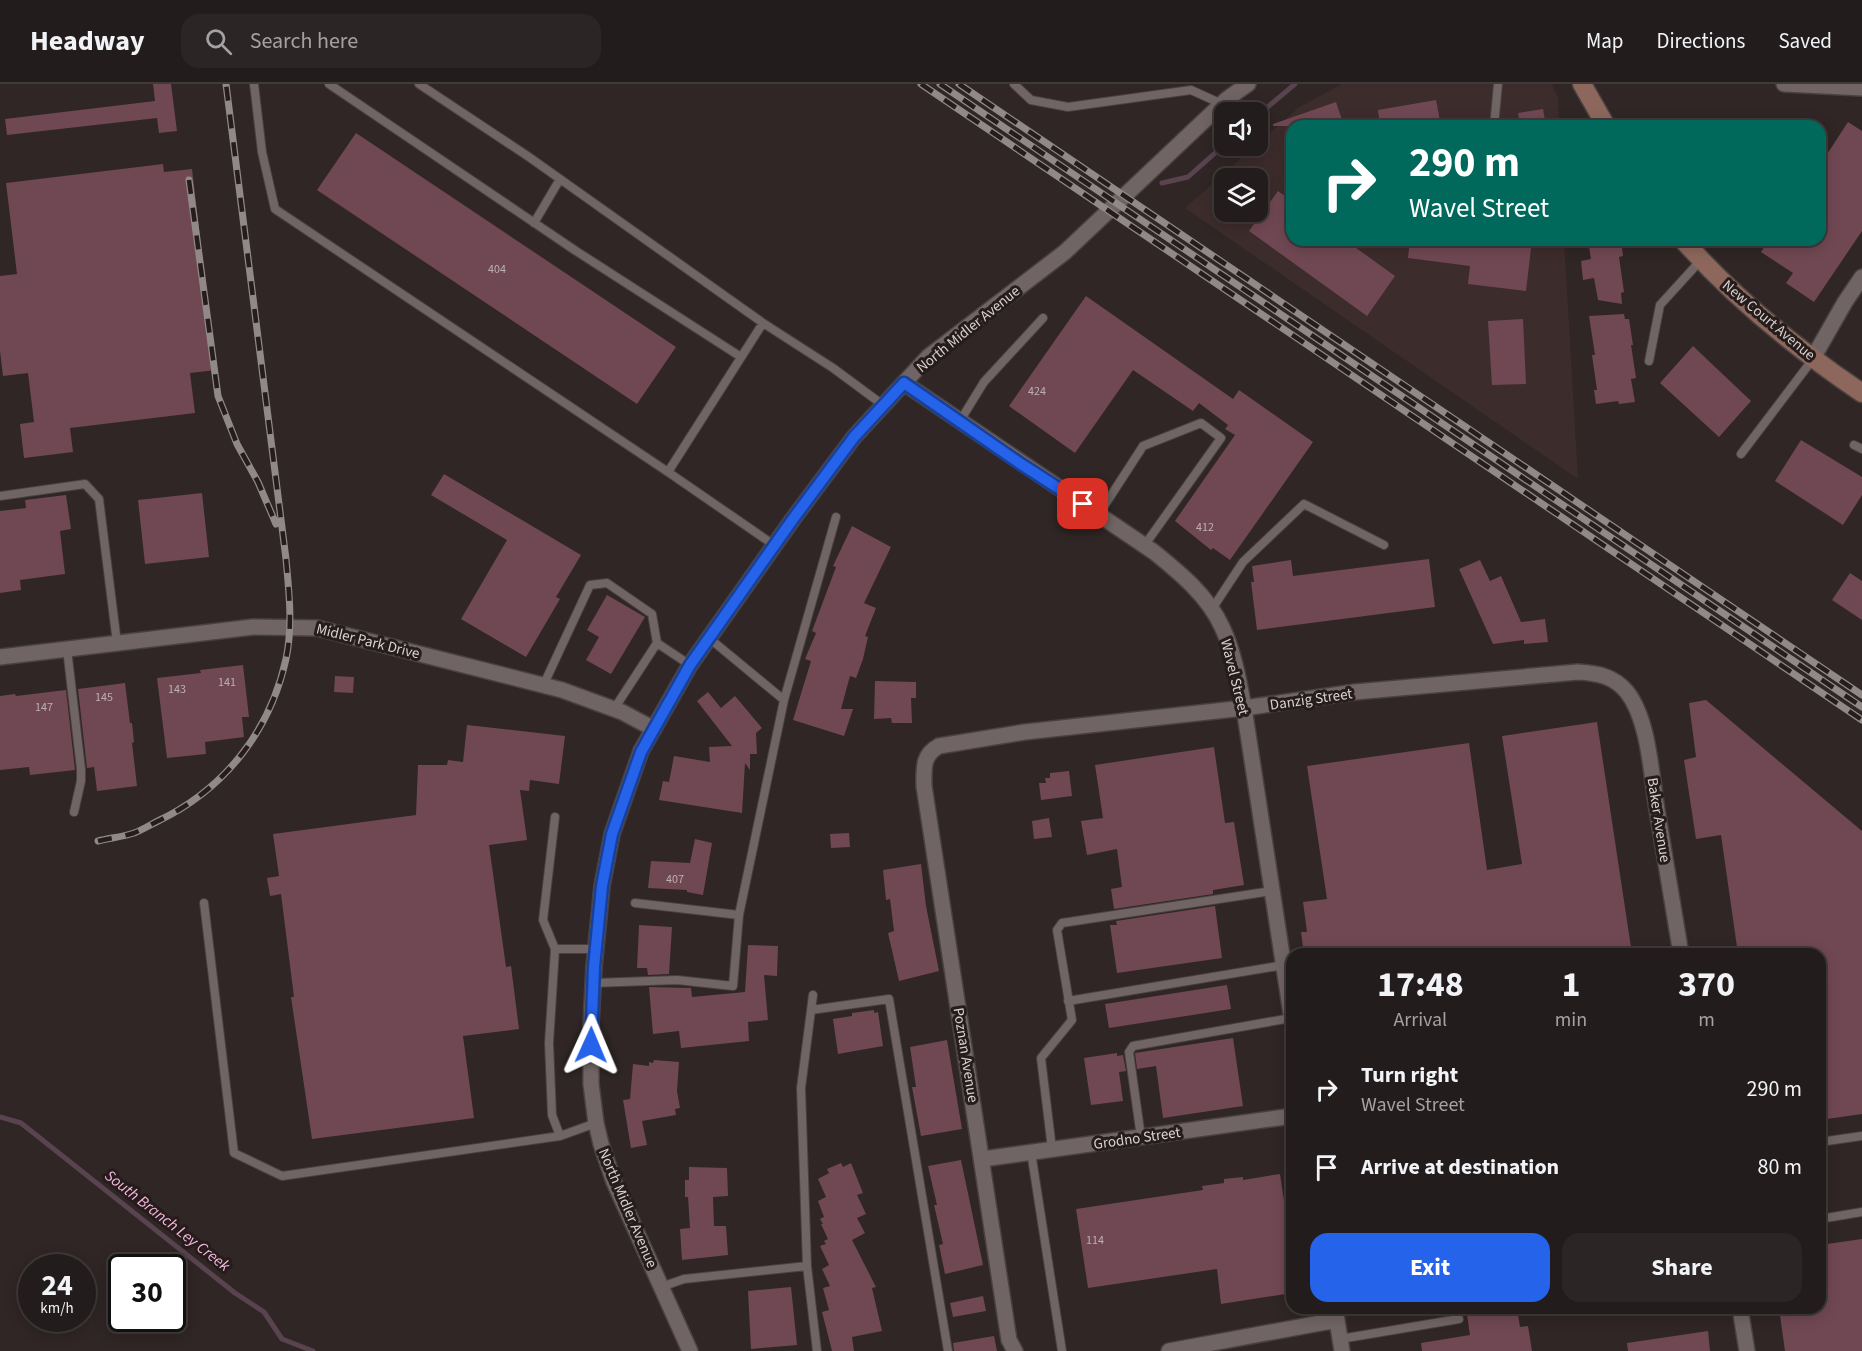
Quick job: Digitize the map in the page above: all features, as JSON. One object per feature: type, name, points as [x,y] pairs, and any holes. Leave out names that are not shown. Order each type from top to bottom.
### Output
[{"type":"main road","points":[[1582,84],[1603,120]]},
{"type":"main road","name":"New Court Avenue","points":[[1688,246],[1773,328],[1862,393]]},
{"type":"street","name":"North Midler Avenue","points":[[1224,102],[1248,84]]},
{"type":"street","points":[[1784,84],[1862,88]]},
{"type":"street","name":"North Midler Avenue","points":[[690,1351],[614,1182],[596,1123],[591,1084],[593,983],[602,886],[612,834],[641,752],[690,665],[774,545],[854,437],[928,357],[1065,252],[1214,111]]},
{"type":"street","points":[[1814,358],[1845,302],[1862,277]]},
{"type":"street","name":"Wavel Street","points":[[904,383],[1144,546],[1182,575],[1212,609],[1223,628],[1232,654],[1244,708],[1286,980]]},
{"type":"street","name":"Midler Park Drive","points":[[0,657],[253,627],[318,628],[543,686],[614,709],[654,729]]},
{"type":"street","name":"Danzig Street","points":[[926,758],[931,750],[939,746],[1025,732],[1244,708],[1354,693],[1578,672],[1596,673],[1612,679],[1625,690]]},
{"type":"street","name":"Baker Avenue","points":[[1625,690],[1637,707],[1647,746],[1680,948]]},
{"type":"street","name":"Poznan Avenue","points":[[926,758],[924,786],[1009,1340],[1015,1351]]},
{"type":"street","name":"Grodno Street","points":[[983,1159],[1286,1117]]},
{"type":"street","points":[[1169,1351],[1336,1314],[1341,1345]]},
{"type":"street","points":[[1741,1314],[1747,1351]]},
{"type":"lane","points":[[254,84],[262,152],[275,209],[774,545]]},
{"type":"lane","points":[[329,84],[534,223],[741,357]]},
{"type":"lane","points":[[419,84],[560,179],[883,405]]},
{"type":"lane","points":[[1014,84],[1031,100],[1068,107],[1191,90],[1217,102]]},
{"type":"lane","points":[[1495,120],[1498,84]]},
{"type":"lane","points":[[534,223],[560,179]]},
{"type":"lane","points":[[1649,361],[1660,305],[1701,260]]},
{"type":"lane","points":[[960,422],[984,382],[1043,318]]},
{"type":"lane","points":[[668,472],[763,323]]},
{"type":"lane","points":[[1742,454],[1814,358]]},
{"type":"lane","points":[[1099,514],[1143,446],[1201,423],[1221,438],[1144,546]]},
{"type":"lane","points":[[1854,445],[1862,449]]},
{"type":"lane","points":[[0,496],[85,484],[99,499],[117,643]]},
{"type":"lane","points":[[1212,609],[1244,562],[1304,504],[1384,545]]},
{"type":"lane","points":[[593,983],[677,980],[733,986],[739,915],[784,700],[836,518]]},
{"type":"lane","points":[[543,686],[590,585],[607,583],[652,614],[657,643],[614,709]]},
{"type":"lane","points":[[709,638],[784,700]]},
{"type":"lane","points":[[657,643],[690,665]]},
{"type":"lane","points":[[67,649],[81,769],[81,781],[74,812]]},
{"type":"lane","points":[[555,817],[543,921],[555,949],[549,1043],[552,1115],[560,1136]]},
{"type":"lane","points":[[1052,1149],[1041,1058],[1071,1020],[1057,930],[1062,923],[1272,891]]},
{"type":"lane","points":[[204,903],[234,1153],[282,1176],[560,1136],[596,1123]]},
{"type":"lane","points":[[635,903],[739,915]]},
{"type":"lane","points":[[555,949],[596,949]]},
{"type":"lane","points":[[1068,1001],[1284,965]]},
{"type":"lane","points":[[813,995],[801,1088],[807,1266],[817,1351]]},
{"type":"lane","points":[[811,1010],[889,999],[948,1351]]},
{"type":"lane","points":[[1141,1137],[1130,1052],[1133,1046],[1286,1020]]},
{"type":"lane","points":[[1826,1141],[1862,1136]]},
{"type":"lane","points":[[1031,1152],[1062,1351]]},
{"type":"lane","points":[[1826,1218],[1862,1212]]},
{"type":"lane","points":[[661,1287],[684,1279],[807,1266]]},
{"type":"lane","points":[[1341,1345],[1459,1319]]},
{"type":"shaded area","points":[[1342,84],[1552,84],[1558,98],[1559,120],[1286,120],[1286,246],[1564,246],[1578,479],[1185,208],[1214,182],[1214,222],[1268,222],[1268,168],[1230,168],[1244,156],[1268,156],[1268,135],[1298,108]]},
{"type":"building","points":[[153,84],[171,84],[177,131],[159,133],[157,118],[7,135],[5,119],[155,101]]},
{"type":"building","points":[[1436,100],[1440,120],[1379,120],[1378,110]]},
{"type":"building","points":[[1336,102],[1342,120],[1286,120],[1286,126],[1273,126],[1273,124]]},
{"type":"building","points":[[1543,109],[1545,120],[1519,120],[1518,113]]},
{"type":"building","points":[[1848,122],[1862,131],[1862,231],[1814,302],[1786,283],[1793,273],[1761,252],[1765,246],[1826,246],[1826,156]]},
{"type":"building","points":[[356,133],[676,347],[637,404],[317,190]]},
{"type":"building","points":[[163,164],[164,172],[192,169],[216,370],[190,373],[195,413],[70,428],[73,452],[24,458],[20,424],[34,422],[28,373],[3,376],[0,351],[0,276],[17,274],[6,183]]},
{"type":"building","points":[[1278,191],[1286,197],[1286,246],[1353,246],[1395,276],[1367,316],[1249,231],[1256,222],[1268,222],[1268,205]]},
{"type":"building","points":[[1409,246],[1531,246],[1526,291],[1468,284],[1470,266],[1408,258]]},
{"type":"building","points":[[1589,246],[1622,246],[1623,256],[1619,257],[1624,292],[1621,293],[1622,304],[1598,300],[1594,278],[1583,280],[1581,261],[1591,259]]},
{"type":"building","points":[[1086,296],[1233,399],[1239,390],[1313,442],[1230,560],[1213,548],[1211,550],[1175,521],[1235,435],[1225,429],[1228,425],[1199,403],[1193,411],[1133,370],[1075,453],[1009,406]]},
{"type":"building","points":[[1624,314],[1625,319],[1629,319],[1633,345],[1631,345],[1636,378],[1631,379],[1635,402],[1619,404],[1618,401],[1596,404],[1594,390],[1597,390],[1592,355],[1595,355],[1589,316]]},
{"type":"building","points":[[1523,319],[1526,384],[1492,385],[1488,321]]},
{"type":"building","points":[[1693,346],[1751,401],[1719,437],[1660,383]]},
{"type":"building","points":[[1801,440],[1862,477],[1862,495],[1843,525],[1775,481]]},
{"type":"building","points":[[444,474],[581,555],[556,597],[560,599],[526,657],[461,619],[507,540],[431,495]]},
{"type":"building","points":[[202,493],[209,557],[145,564],[138,500]]},
{"type":"building","points":[[66,495],[71,529],[60,531],[65,574],[20,580],[21,590],[0,593],[0,511],[26,508],[25,500]]},
{"type":"building","points":[[852,526],[891,547],[864,603],[876,608],[865,636],[868,637],[863,659],[856,678],[850,676],[841,709],[853,709],[844,736],[793,720],[811,661],[805,659],[816,633],[812,631],[836,567],[833,566]]},
{"type":"building","points":[[1429,559],[1435,607],[1257,630],[1251,582],[1254,582],[1252,566],[1291,560],[1293,576]]},
{"type":"building","points":[[1480,560],[1490,581],[1501,576],[1521,622],[1545,619],[1548,642],[1524,644],[1524,640],[1493,644],[1459,569]]},
{"type":"building","points":[[1850,573],[1862,581],[1862,620],[1832,600]]},
{"type":"building","points":[[607,595],[645,617],[611,674],[586,660],[599,637],[587,630]]},
{"type":"building","points":[[243,665],[249,717],[242,717],[244,737],[205,742],[206,754],[167,758],[157,678]]},
{"type":"building","points":[[335,676],[354,677],[353,693],[334,692]]},
{"type":"building","points":[[875,681],[916,682],[916,698],[911,698],[912,723],[892,723],[891,718],[874,719]]},
{"type":"building","points":[[125,683],[130,723],[132,723],[137,786],[97,791],[94,767],[87,768],[78,689]]},
{"type":"building","points":[[66,690],[75,770],[30,775],[29,767],[0,770],[0,696]]},
{"type":"building","points":[[708,692],[721,708],[735,696],[762,728],[756,733],[757,754],[750,754],[750,770],[745,763],[742,813],[659,800],[663,781],[669,782],[674,756],[710,762],[709,747],[732,746],[697,701]]},
{"type":"building","points":[[1706,700],[1862,831],[1862,1114],[1826,1119],[1826,948],[1737,948],[1721,835],[1696,839],[1684,760],[1696,757],[1689,703]]},
{"type":"building","points":[[1597,722],[1631,948],[1303,948],[1301,932],[1307,932],[1303,902],[1327,899],[1307,766],[1469,743],[1487,870],[1522,864],[1502,736]]},
{"type":"building","points":[[467,725],[565,736],[559,784],[530,780],[529,791],[520,790],[527,840],[489,845],[506,967],[511,966],[519,1029],[463,1036],[474,1118],[312,1139],[291,997],[294,997],[281,894],[270,896],[267,878],[279,876],[273,834],[416,815],[418,765],[447,765],[448,760],[463,762]]},
{"type":"building","points":[[1214,747],[1225,823],[1234,822],[1244,885],[1213,890],[1213,894],[1114,909],[1111,889],[1122,887],[1117,849],[1087,855],[1081,821],[1103,818],[1095,765]]},
{"type":"building","points":[[1069,771],[1072,796],[1041,800],[1039,783],[1046,783],[1045,778],[1050,778],[1050,773]]},
{"type":"building","points":[[1049,818],[1052,837],[1034,839],[1032,821]]},
{"type":"building","points":[[849,833],[850,847],[831,848],[830,834]]},
{"type":"building","points":[[695,839],[712,843],[703,895],[687,892],[687,890],[648,888],[651,861],[690,863]]},
{"type":"building","points":[[921,864],[926,906],[939,971],[899,981],[888,933],[894,931],[890,899],[886,900],[883,870]]},
{"type":"building","points":[[1215,906],[1222,958],[1117,973],[1110,925],[1117,925],[1116,921]]},
{"type":"building","points":[[639,925],[672,927],[669,974],[648,975],[647,968],[637,968]]},
{"type":"building","points":[[748,945],[778,946],[777,976],[764,975],[768,1020],[748,1022],[749,1041],[681,1048],[679,1031],[653,1034],[649,987],[691,988],[692,997],[745,992]]},
{"type":"building","points":[[1227,985],[1231,1009],[1109,1028],[1105,1004]]},
{"type":"building","points":[[874,1010],[874,1013],[878,1012],[883,1046],[838,1054],[833,1019]]},
{"type":"building","points":[[1233,1038],[1243,1106],[1163,1118],[1156,1066],[1137,1069],[1135,1053]]},
{"type":"building","points":[[947,1040],[962,1129],[921,1136],[912,1087],[916,1087],[910,1047]]},
{"type":"building","points":[[1117,1053],[1117,1056],[1123,1055],[1126,1071],[1119,1072],[1123,1101],[1091,1105],[1084,1058]]},
{"type":"building","points":[[654,1060],[679,1062],[677,1091],[680,1108],[675,1109],[676,1115],[642,1121],[647,1145],[631,1148],[623,1100],[630,1099],[633,1064],[649,1066],[649,1062],[653,1063]]},
{"type":"building","points":[[961,1160],[983,1265],[945,1274],[939,1245],[943,1244],[934,1205],[937,1205],[928,1166]]},
{"type":"building","points":[[841,1163],[843,1167],[851,1163],[863,1193],[857,1195],[866,1214],[857,1218],[865,1233],[852,1240],[876,1287],[872,1288],[882,1331],[852,1337],[854,1351],[832,1351],[822,1312],[829,1310],[823,1288],[830,1286],[822,1269],[829,1265],[820,1246],[826,1244],[824,1241],[828,1239],[821,1224],[823,1224],[820,1219],[824,1217],[818,1201],[826,1197],[818,1179],[829,1173],[827,1169]]},
{"type":"building","points":[[689,1167],[727,1168],[728,1196],[713,1197],[714,1226],[726,1226],[728,1255],[682,1260],[680,1229],[690,1228],[688,1197],[685,1197],[685,1180],[689,1180]]},
{"type":"building","points":[[1280,1174],[1286,1214],[1286,1294],[1221,1304],[1217,1269],[1088,1288],[1076,1209],[1203,1190],[1202,1186],[1224,1183],[1224,1179],[1243,1177],[1243,1180]]},
{"type":"building","points":[[1862,1239],[1862,1351],[1785,1351],[1780,1314],[1826,1314],[1826,1244]]},
{"type":"building","points":[[791,1287],[797,1345],[751,1349],[748,1291]]},
{"type":"building","points":[[983,1296],[986,1311],[953,1317],[950,1303]]},
{"type":"building","points":[[1467,1314],[1518,1314],[1520,1327],[1528,1326],[1532,1351],[1422,1351],[1421,1343],[1470,1335]]},
{"type":"building","points":[[1708,1331],[1710,1351],[1628,1351],[1627,1343]]},
{"type":"building","points":[[994,1336],[997,1351],[954,1351],[953,1343]]},
{"type":"waterway","points":[[1268,107],[1295,84]]},
{"type":"waterway","points":[[1162,183],[1188,177],[1214,154]]},
{"type":"waterway","name":"South Branch Ley Creek","points":[[0,1117],[21,1123],[235,1293],[264,1312],[282,1339],[313,1351]]},
{"type":"railway","points":[[98,841],[137,832],[182,808],[224,775],[241,755],[269,710],[286,659],[290,609],[286,559],[226,84]]},
{"type":"railway","points":[[921,84],[1862,720]]},
{"type":"railway","points":[[940,84],[1862,707]]},
{"type":"railway","points":[[959,84],[1862,695]]},
{"type":"railway","points":[[189,180],[218,396],[237,444],[258,482],[276,524]]},
{"type":"route","points":[[591,1045],[594,967],[602,886],[612,834],[641,752],[690,665],[854,437],[904,383],[1083,504]]}]
